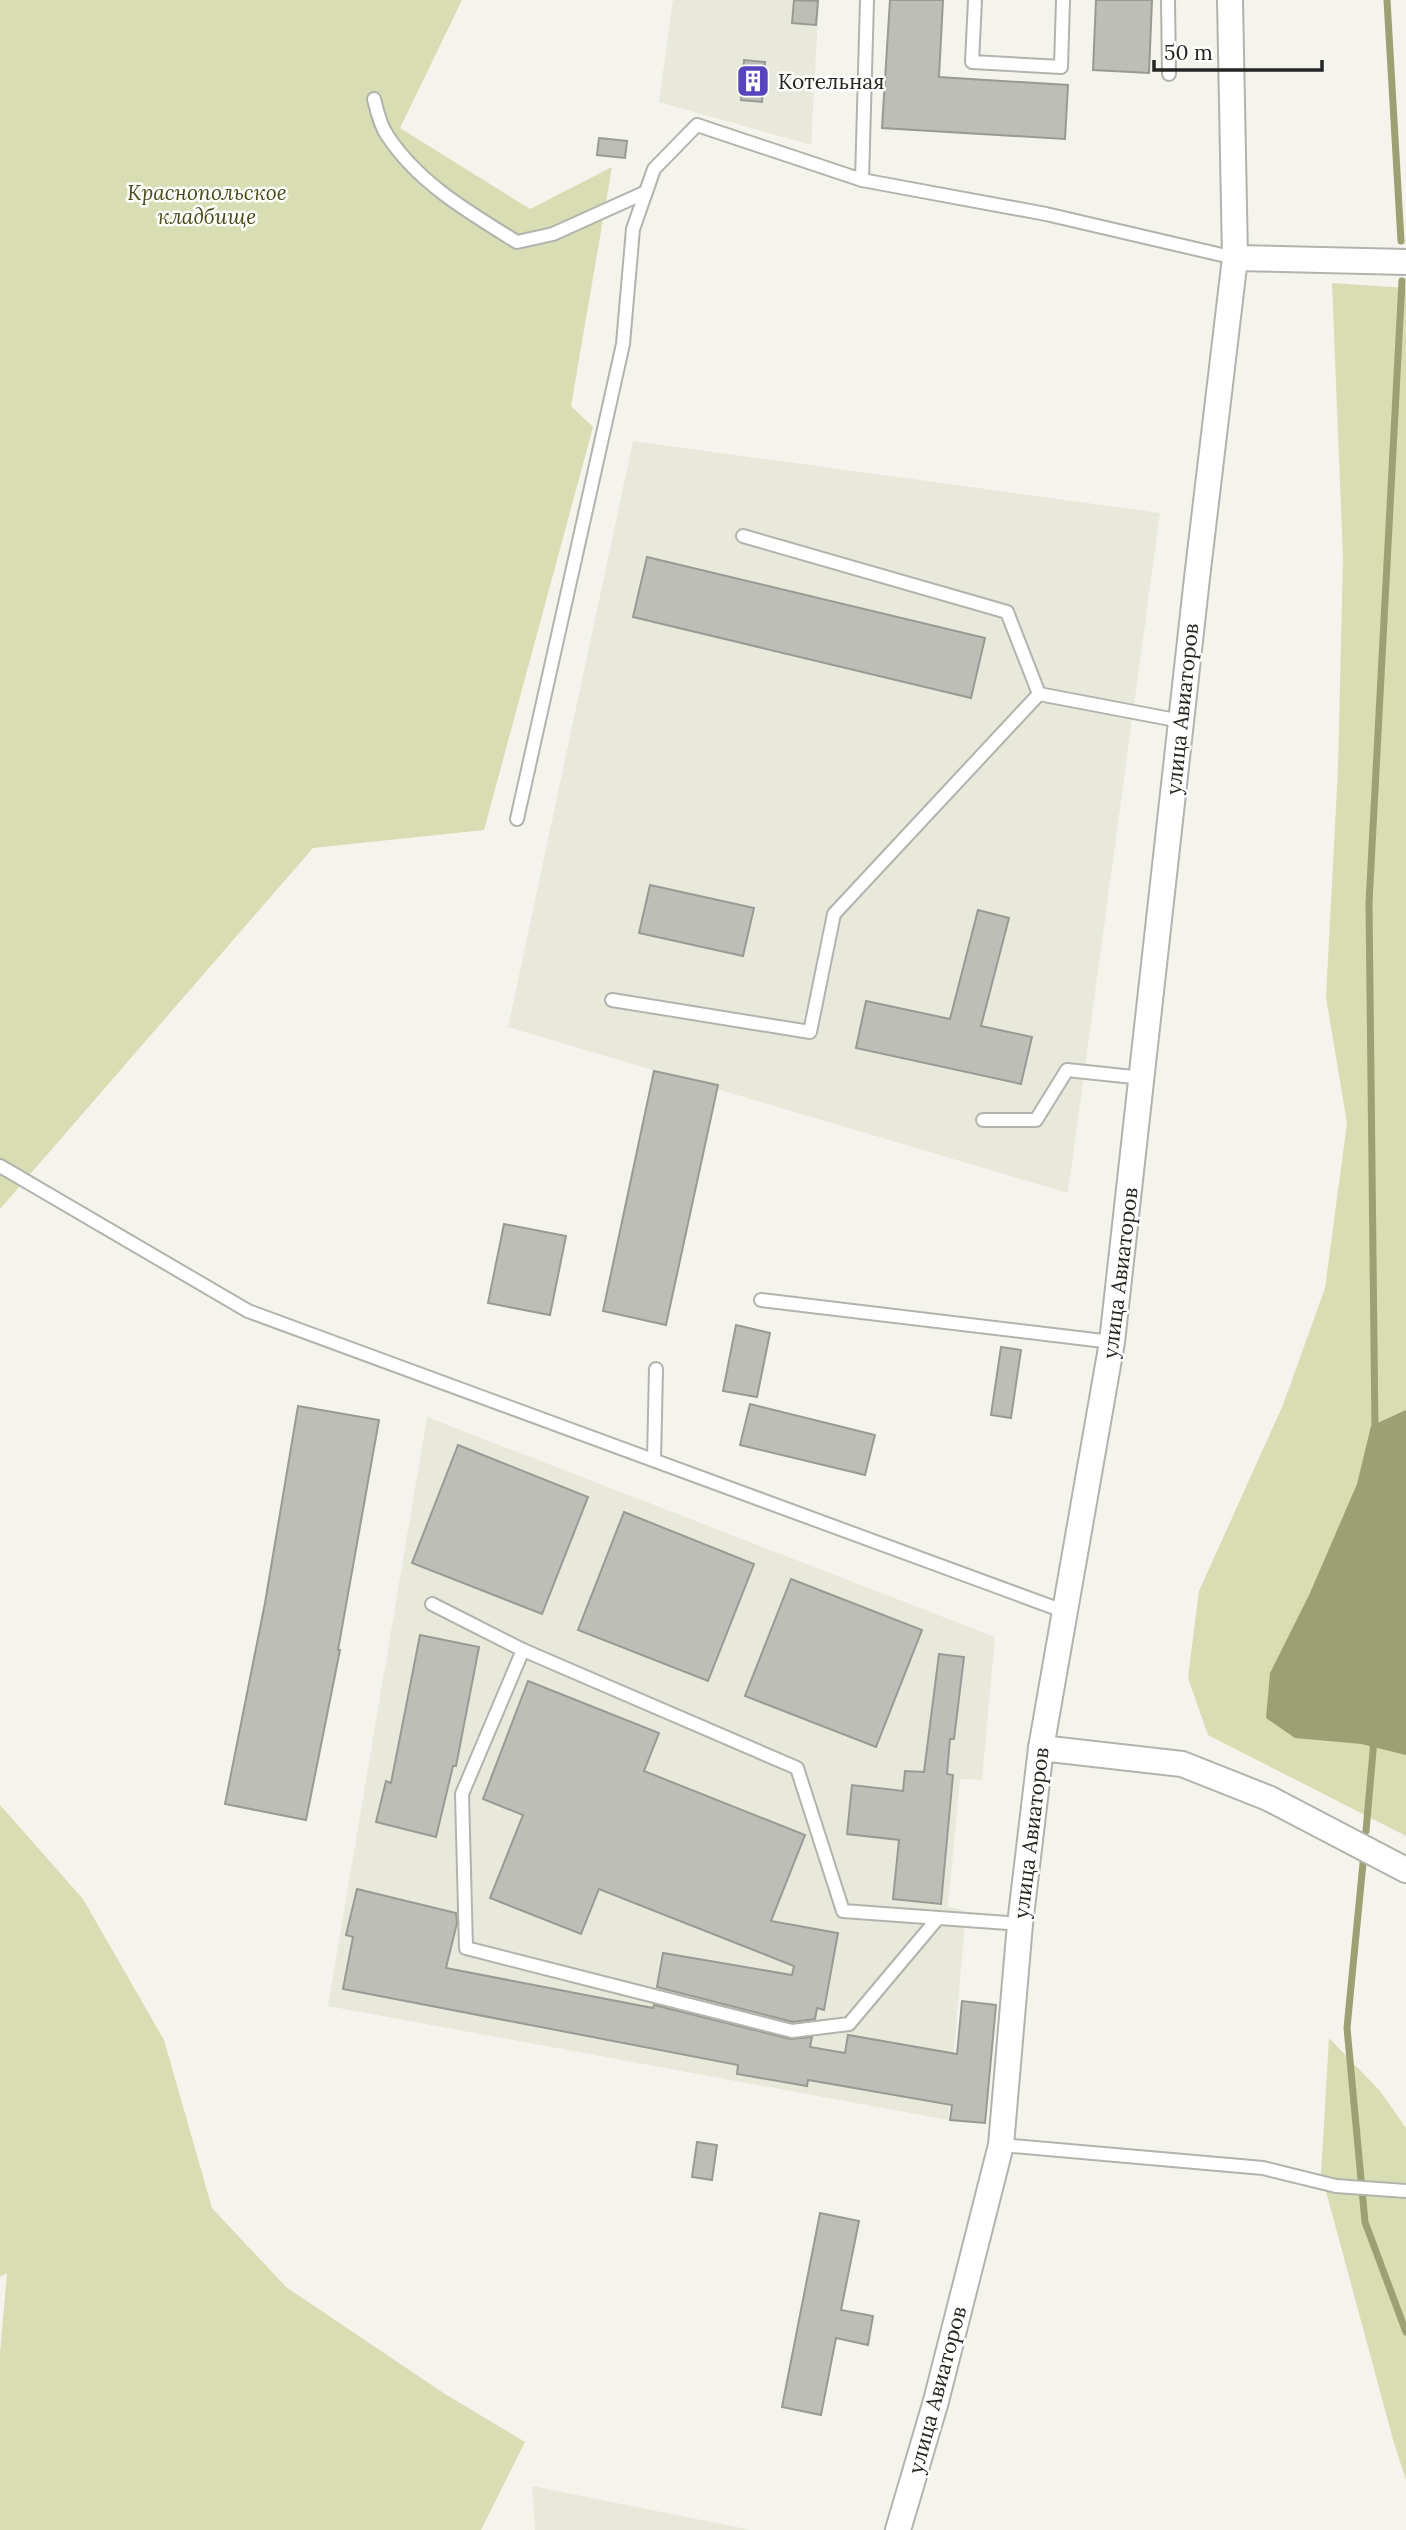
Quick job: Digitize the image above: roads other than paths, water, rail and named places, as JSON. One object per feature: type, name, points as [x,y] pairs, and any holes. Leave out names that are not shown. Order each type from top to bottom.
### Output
[{"type":"street","name":"улица Авиаторов","points":[[898,2530],[936,2401],[1001,2145],[1020,1924],[1041,1748],[1112,1342],[1235,258],[1230,0]]},
{"type":"street","points":[[1235,258],[1406,262]]},
{"type":"street","points":[[1041,1748],[1182,1763],[1268,1797],[1406,1870]]},
{"type":"lane","points":[[862,180],[867,0]]},
{"type":"lane","points":[[975,0],[972,62],[1061,67],[1063,0]]},
{"type":"lane","points":[[1168,0],[1169,74]]},
{"type":"lane","points":[[373,99],[385,132],[401,154],[450,200],[517,242],[553,234],[646,192]]},
{"type":"lane","points":[[517,819],[623,344],[633,229],[654,169],[697,125],[862,180],[1046,214],[1235,258]]},
{"type":"lane","points":[[743,536],[1007,612],[1039,694]]},
{"type":"lane","points":[[1039,694],[1181,721]]},
{"type":"lane","points":[[612,1000],[810,1032],[834,914],[1039,694]]},
{"type":"lane","points":[[983,1120],[1036,1120],[1067,1070],[1143,1078]]},
{"type":"lane","points":[[0,1166],[248,1311],[1066,1612]]},
{"type":"lane","points":[[761,1300],[1112,1342]]},
{"type":"lane","points":[[654,1460],[656,1369]]},
{"type":"lane","points":[[432,1605],[523,1650],[797,1768],[844,1912],[1020,1924]]},
{"type":"lane","points":[[523,1650],[462,1794],[466,1948],[792,2031],[849,2024],[938,1918]]},
{"type":"lane","points":[[1001,2145],[1263,2168],[1336,2186],[1406,2190]]},
{"type":"waterway","points":[[1387,0],[1401,241]]},
{"type":"waterway","points":[[1375,1431],[1369,903],[1402,281]]},
{"type":"waterway","points":[[1366,1831],[1374,1740]]},
{"type":"waterway","points":[[1363,1863],[1347,2028],[1365,2222],[1406,2332]]},
{"type":"place","name":"Котельная","points":[[753,81]]},
{"type":"park label","name":"Краснопольское кладбище","points":[[207,204]]}]
